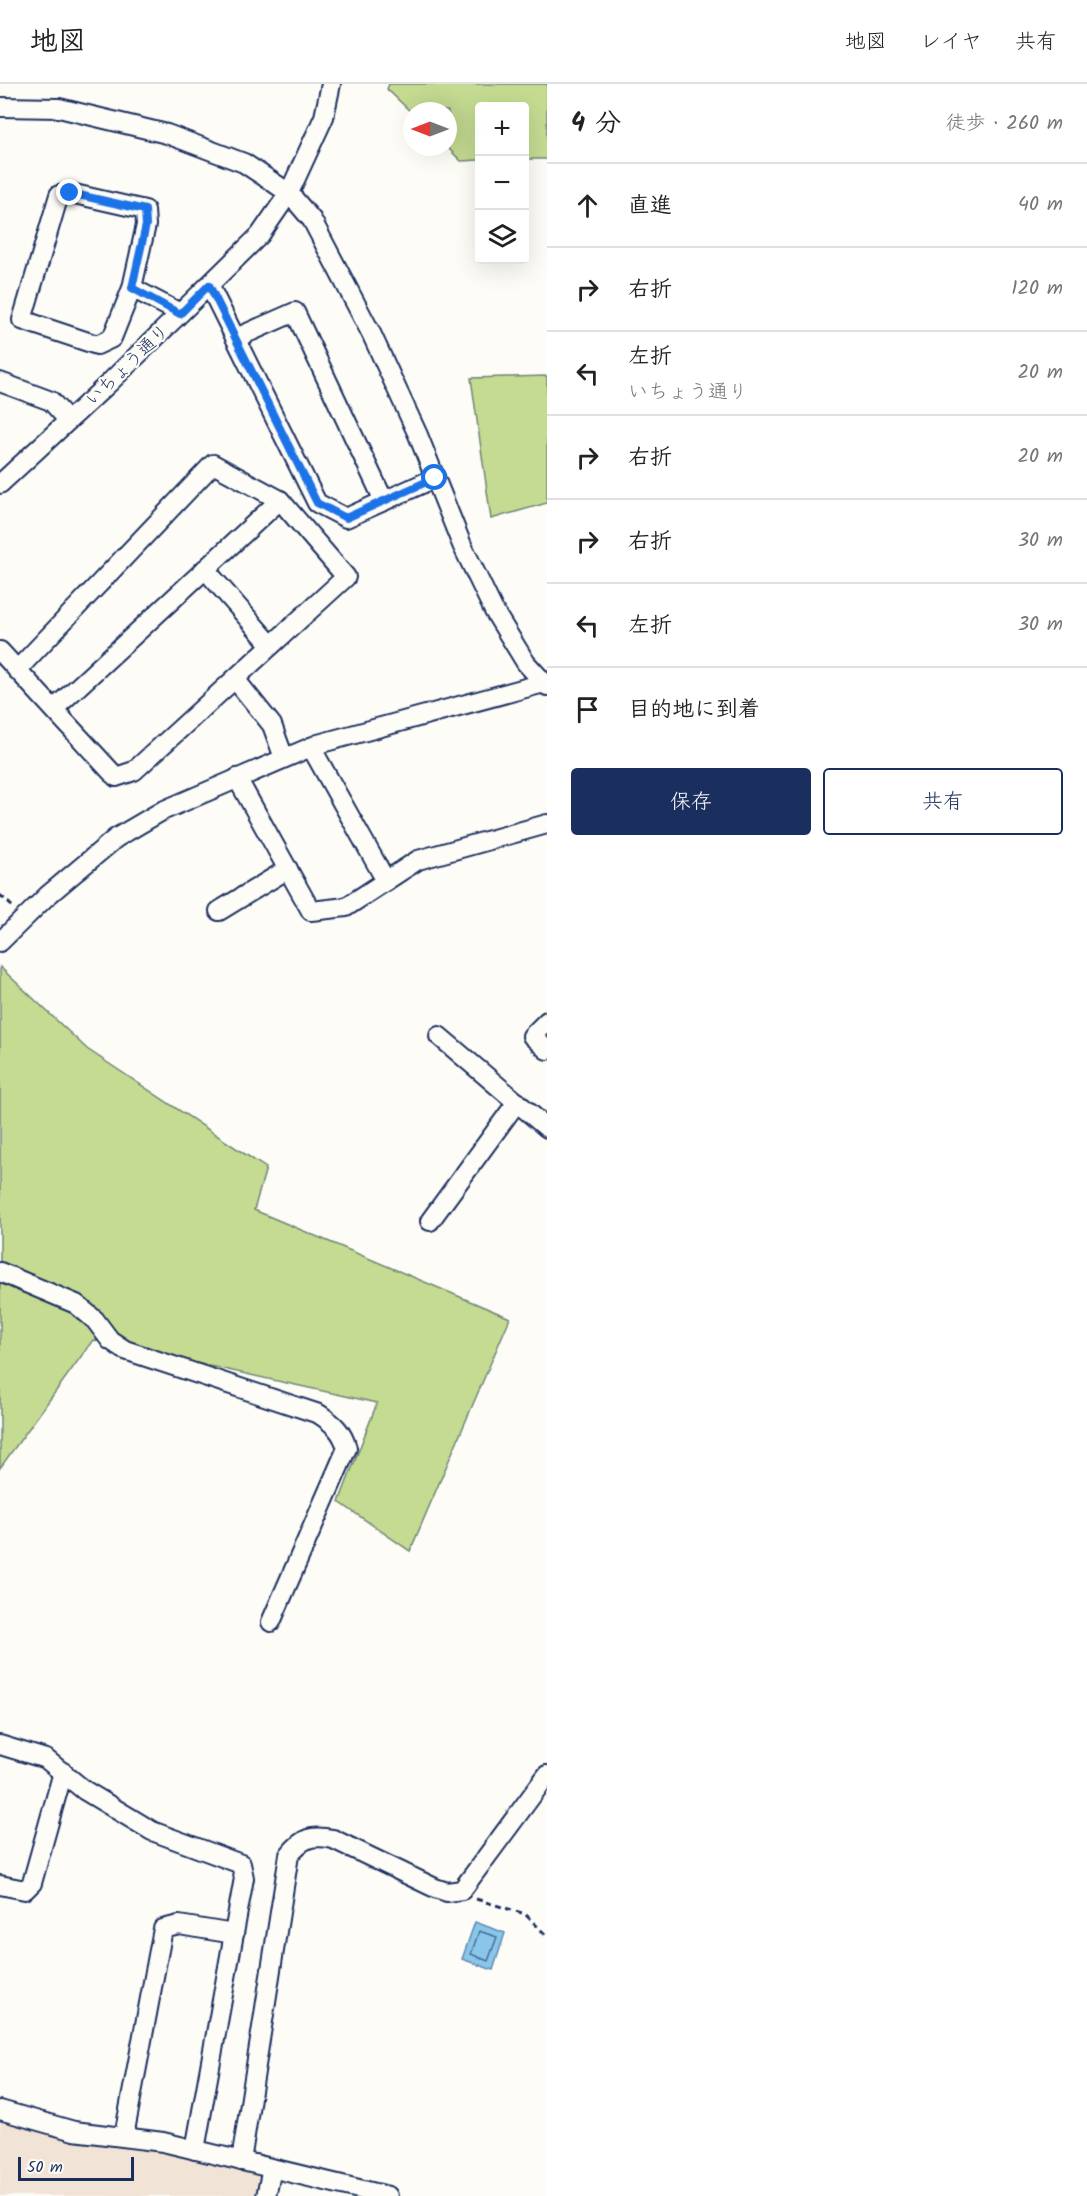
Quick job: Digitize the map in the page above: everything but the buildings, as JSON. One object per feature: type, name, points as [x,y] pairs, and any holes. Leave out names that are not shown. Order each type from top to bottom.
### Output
[{"type":"street","name":"いちょう通り","points":[[0,484],[260,235],[289,193],[324,117],[331,84]]},
{"type":"street","points":[[0,107],[59,108],[166,134],[244,163],[289,193],[312,220],[371,333],[418,435],[462,545],[494,611],[526,663],[545,685],[311,747],[162,811],[116,838],[47,896],[0,942]]},
{"type":"street","points":[[70,193],[145,210],[146,225],[132,288],[112,338],[97,345],[22,320],[59,195],[70,193]]},
{"type":"street","points":[[209,285],[317,503],[346,518],[435,478]]},
{"type":"street","points":[[132,288],[180,314]]},
{"type":"street","points":[[236,338],[295,312],[384,501]]},
{"type":"street","points":[[0,382],[51,401],[68,420]]},
{"type":"street","points":[[0,651],[116,777],[134,771],[346,577],[280,500],[213,464],[18,670]]},
{"type":"street","points":[[54,709],[280,500]]},
{"type":"street","points":[[205,569],[271,645]]},
{"type":"street","points":[[235,679],[272,725],[284,758]]},
{"type":"street","points":[[311,747],[386,881]]},
{"type":"street","points":[[237,778],[311,911],[346,907],[418,860],[547,824]]},
{"type":"street","points":[[219,911],[288,870]]},
{"type":"street","points":[[547,1021],[532,1036],[547,1050]]},
{"type":"street","points":[[439,1036],[547,1128]]},
{"type":"street","points":[[430,1221],[517,1102]]},
{"type":"street","points":[[0,1272],[76,1304],[95,1320],[110,1340],[125,1350],[320,1414],[335,1425],[343,1436],[346,1448],[271,1622]]},
{"type":"street","points":[[0,1745],[46,1759],[84,1790],[152,1831],[241,1864],[243,1878],[234,1934],[195,2150]]},
{"type":"street","points":[[0,1885],[25,1890],[32,1883],[63,1772]]},
{"type":"street","points":[[241,2161],[289,1855],[298,1843],[315,1836],[333,1839],[435,1888],[447,1892],[462,1890],[547,1774]]},
{"type":"street","points":[[124,2136],[164,1929],[179,1925],[234,1934]]},
{"type":"street","points":[[0,2110],[74,2131],[164,2142],[388,2196]]},
{"type":"street","points":[[266,2196],[272,2169]]},
{"type":"path","points":[[462,1890],[471,1898],[525,1914],[547,1936]]},
{"type":"shaded area","points":[[0,2118],[166,2145],[260,2171],[255,2196],[0,2196]]},
{"type":"green space","points":[[389,84],[547,84],[547,159],[529,159],[529,102],[475,102],[475,160],[461,161],[456,156],[457,102],[403,102],[403,104],[387,89]]},
{"type":"green space","points":[[547,376],[547,503],[491,519],[471,378]]},
{"type":"green space","points":[[0,967],[87,1049],[266,1168],[254,1210],[510,1318],[410,1551],[339,1502],[377,1403],[93,1340],[0,1468]]},
{"type":"water","points":[[475,1922],[505,1933],[493,1970],[462,1959]]},
{"type":"route","points":[[70,193],[145,210],[146,225],[132,288],[180,314],[209,285],[317,503],[346,518],[435,478]]}]
